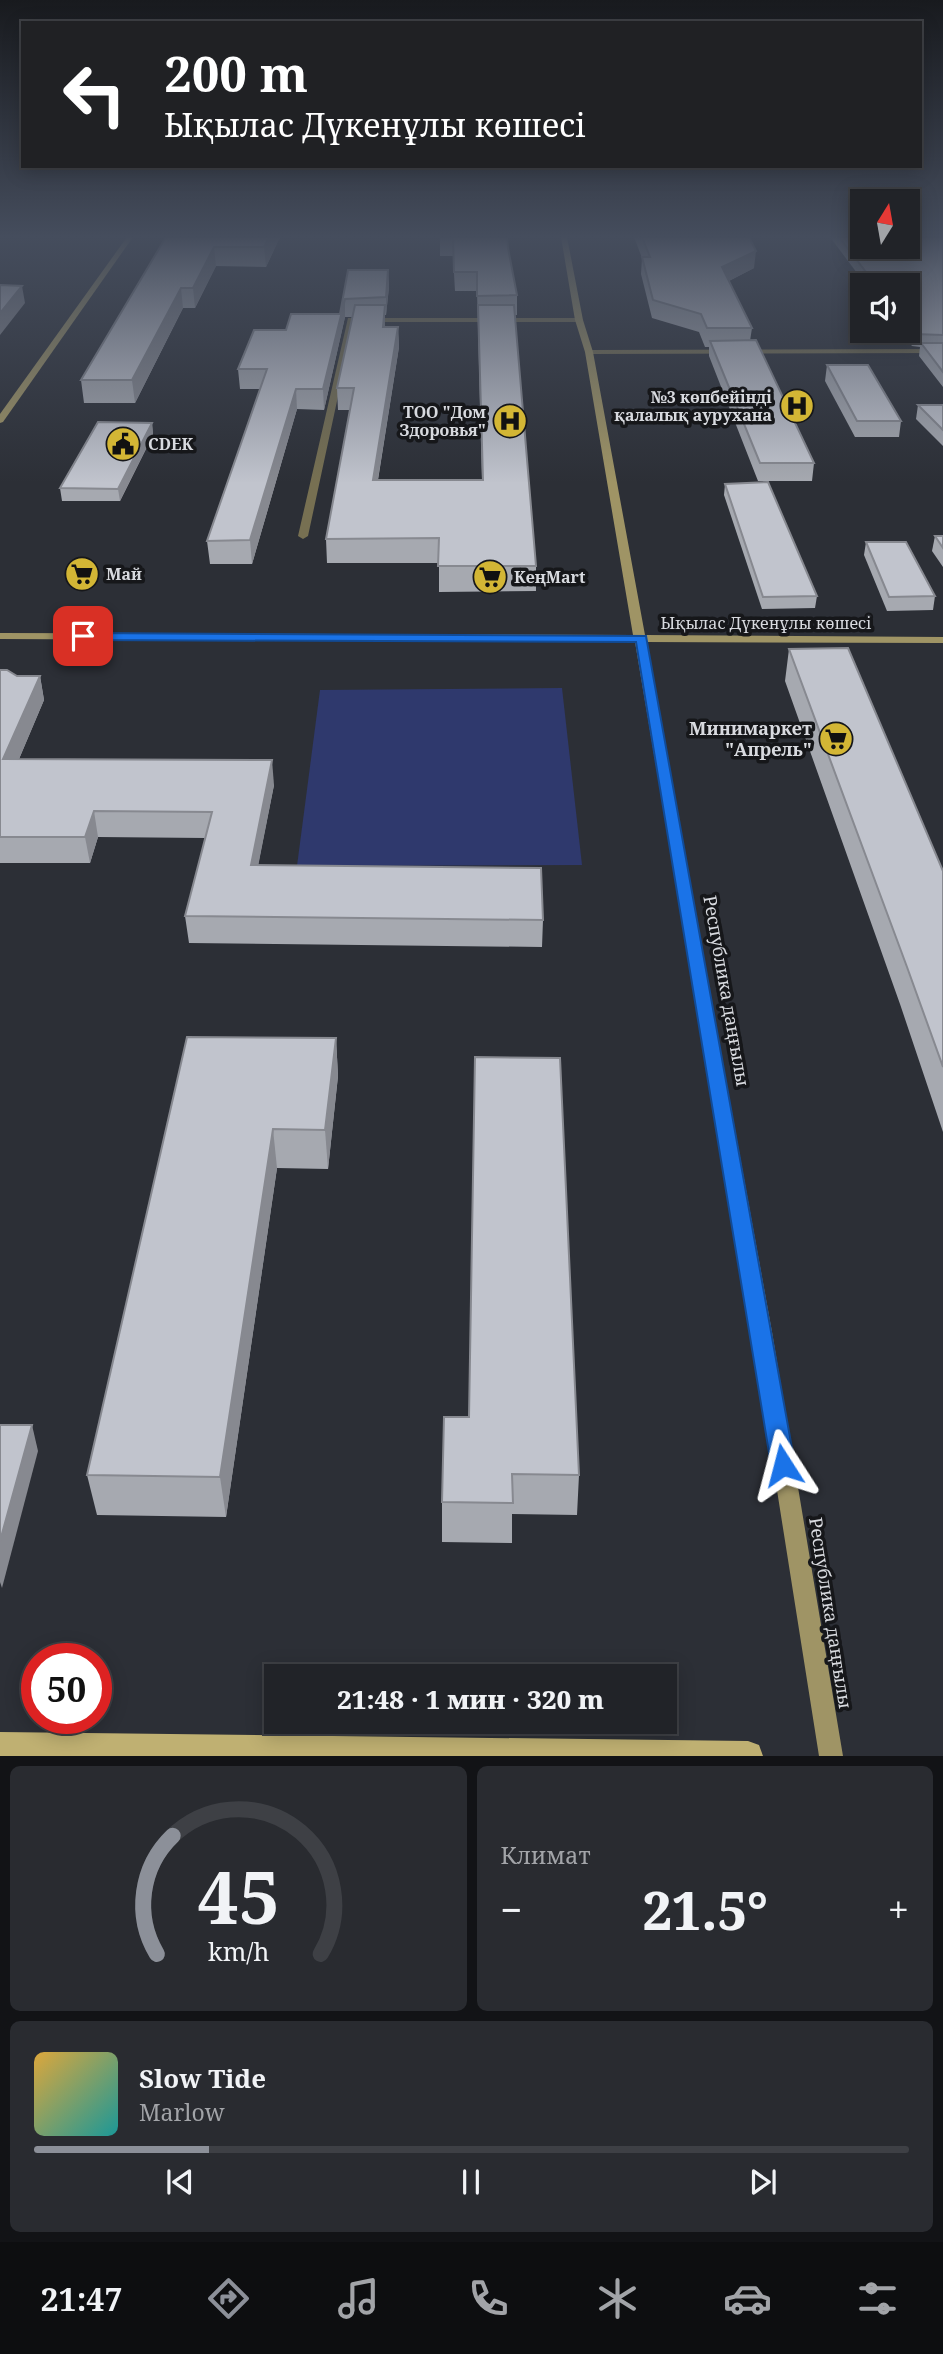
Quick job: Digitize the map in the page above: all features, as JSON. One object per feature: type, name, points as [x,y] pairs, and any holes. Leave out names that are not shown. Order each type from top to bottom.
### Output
[{"type":"main road","points":[[0,420],[72,319]]},
{"type":"main road","name":"Республика даңғылы","points":[[579,320],[589,352],[642,639],[762,1332],[831,1755]]},
{"type":"main road","name":"Ықылас Дүкенұлы көшесі","points":[[0,636],[943,640]]},
{"type":"main road","points":[[0,1747],[748,1755]]},
{"type":"street","points":[[303,536],[351,320],[579,320]]},
{"type":"street","points":[[589,352],[943,351]]},
{"type":"shaded area","points":[[562,688],[582,865],[297,866],[320,690]]},
{"type":"building","points":[[117,319],[165,319],[132,380],[81,380]]},
{"type":"building","points":[[289,319],[340,319],[323,389],[296,389],[250,540],[207,541],[267,369],[238,369],[254,330],[286,330]]},
{"type":"building","points":[[352,319],[384,319],[383,327],[398,327],[373,480],[483,480],[478,319],[515,319],[536,566],[438,566],[439,538],[326,539],[354,388],[337,388]]},
{"type":"building","points":[[703,319],[748,319],[752,328],[707,328]]},
{"type":"building","points":[[920,319],[943,319],[943,335],[920,334]]},
{"type":"building","points":[[756,340],[814,463],[760,463],[710,341]]},
{"type":"building","points":[[921,343],[943,343],[943,372]]},
{"type":"building","points":[[827,365],[868,365],[901,421],[857,421]]},
{"type":"building","points":[[918,405],[943,405],[943,430]]},
{"type":"building","points":[[98,422],[152,423],[118,489],[60,488]]},
{"type":"building","points":[[768,482],[817,596],[763,597],[725,484]]},
{"type":"building","points":[[935,536],[943,536],[943,548]]},
{"type":"building","points":[[866,542],[906,542],[935,596],[889,597]]},
{"type":"building","points":[[848,648],[943,871],[943,1067],[789,649]]},
{"type":"building","points":[[0,670],[7,670],[17,676],[40,676],[3,759],[272,760],[251,865],[541,868],[543,920],[185,916],[212,812],[94,811],[85,837],[0,837]]},
{"type":"building","points":[[187,1037],[336,1038],[325,1130],[273,1129],[220,1477],[87,1475]]},
{"type":"building","points":[[475,1057],[560,1058],[579,1475],[512,1474],[513,1503],[442,1502],[444,1417],[469,1417]]},
{"type":"building","points":[[0,1425],[32,1425],[0,1541]]},
{"type":"place","name":"№3 көпбейінді қалалық аурухана","points":[[797,406]]},
{"type":"place","name":"ТОО \"Дом Здоровья\"","points":[[510,421]]},
{"type":"place","name":"CDEK","points":[[123,444]]},
{"type":"place","name":"Май","points":[[82,574]]},
{"type":"place","name":"КеңMart","points":[[490,577]]},
{"type":"place","name":"Минимаркет \"Апрель\"","points":[[836,739]]},
{"type":"route","points":[[83,636],[642,639],[783,1465]]}]
